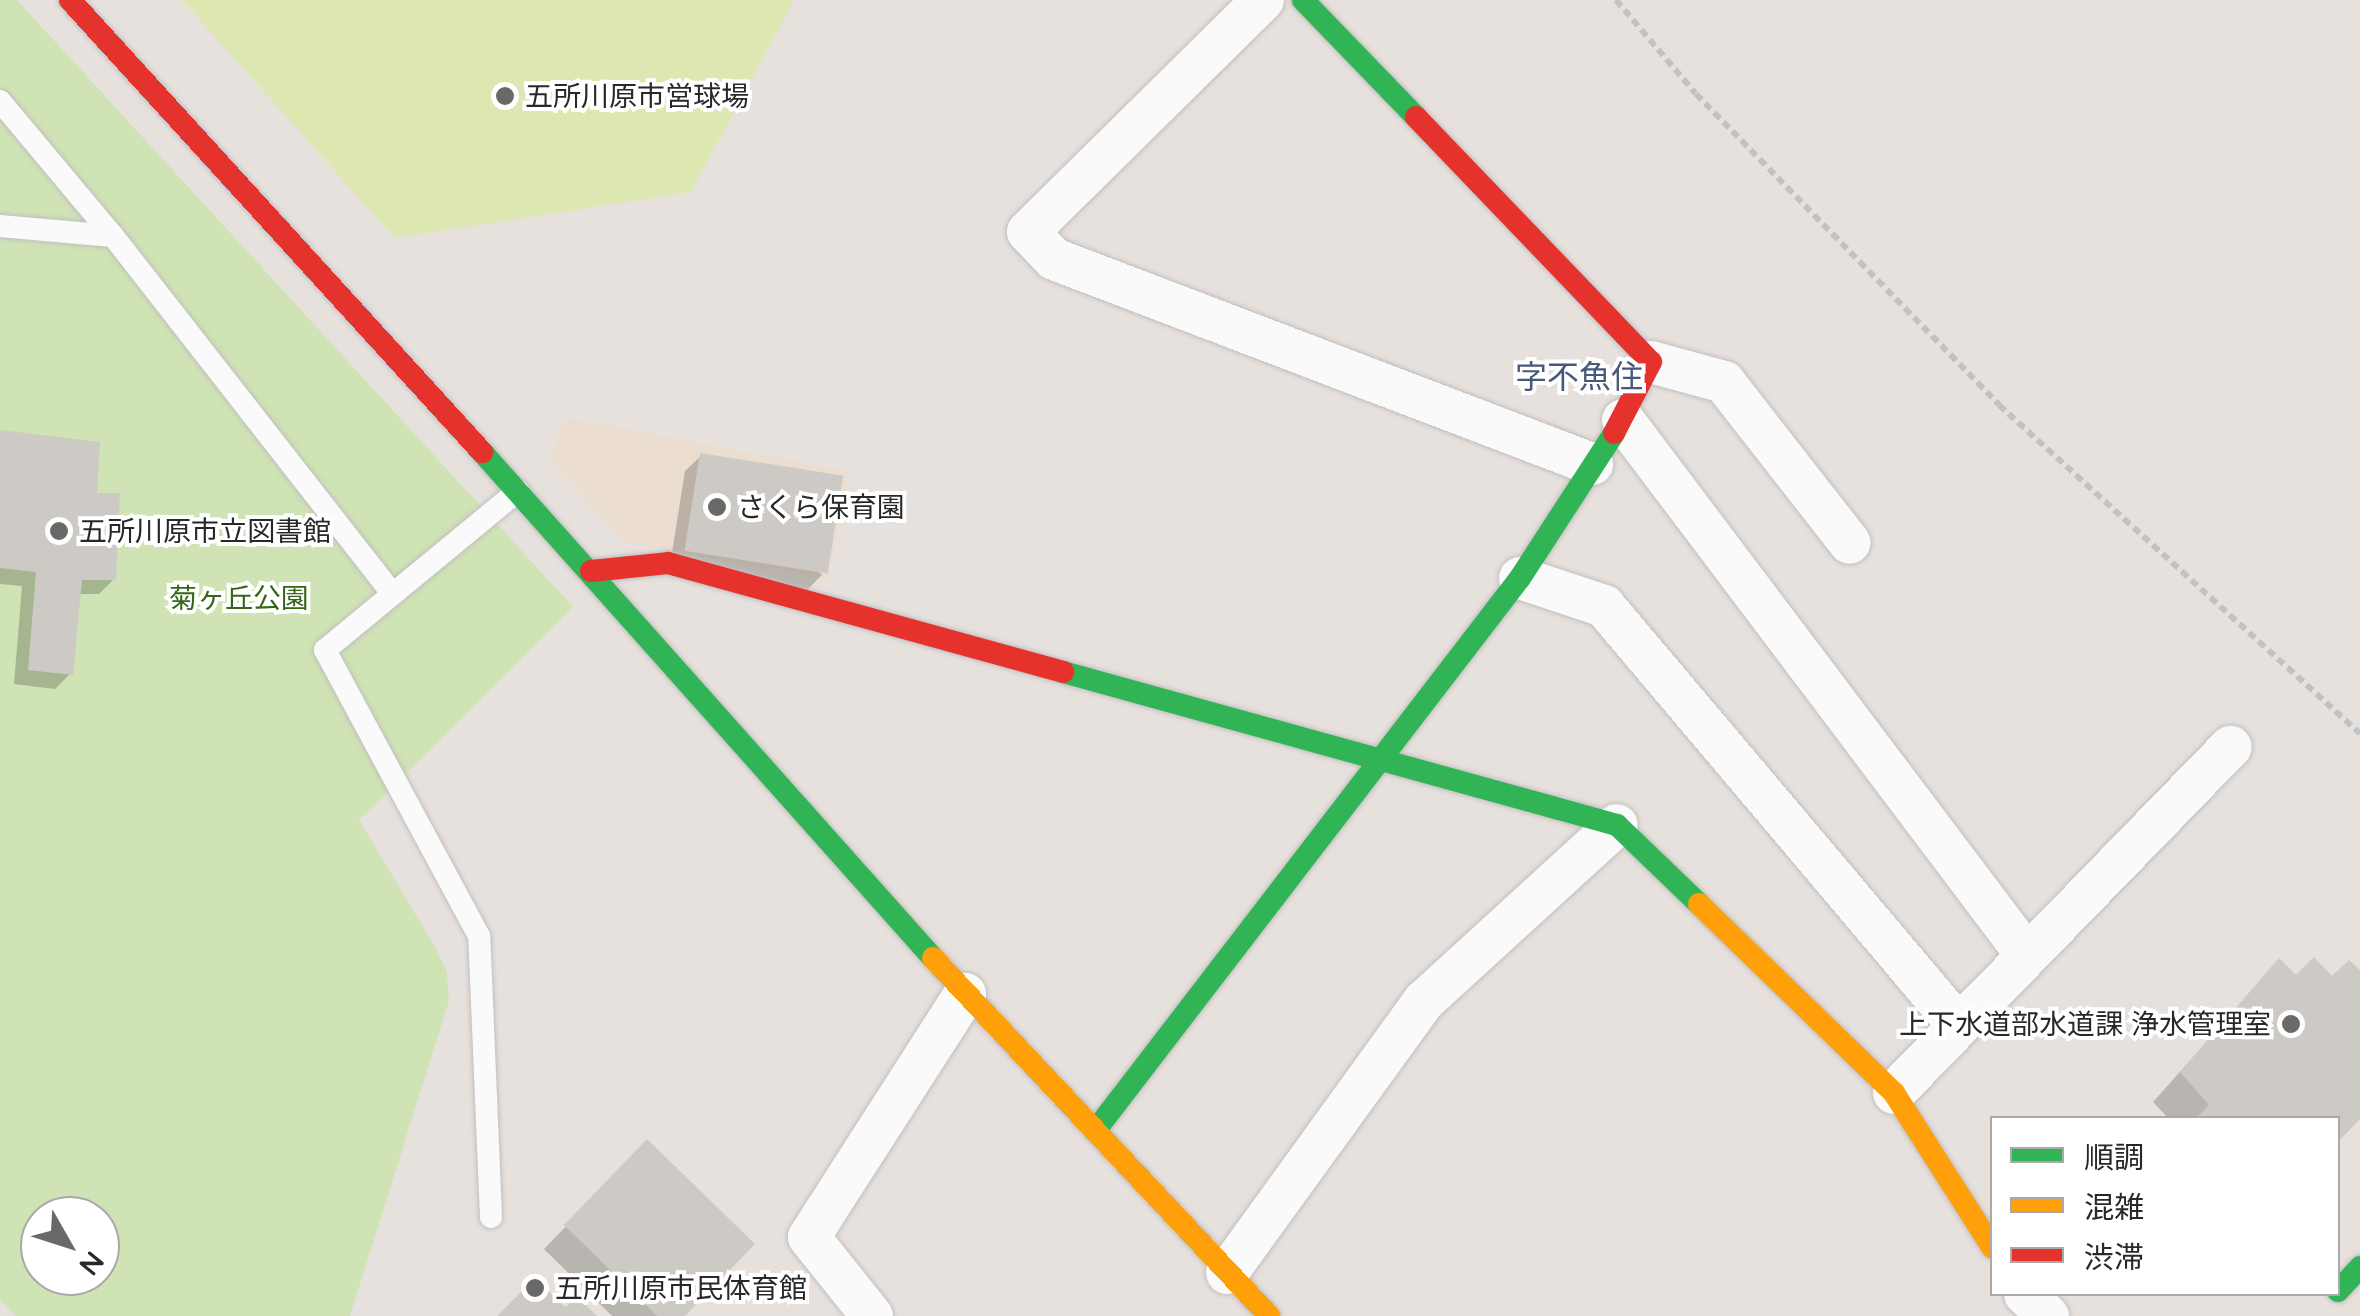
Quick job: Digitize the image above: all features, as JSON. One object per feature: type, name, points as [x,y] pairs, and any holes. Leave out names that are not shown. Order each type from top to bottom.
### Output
[{"type":"street","points":[[70,0],[518,491],[965,994],[1268,1316]]},
{"type":"street","points":[[1263,0],[1028,232],[1054,259],[1592,464]]},
{"type":"street","points":[[1302,0],[1651,362],[1724,382],[1850,543]]},
{"type":"street","points":[[1095,1131],[1520,578],[1623,420],[1651,362]]},
{"type":"street","points":[[1623,420],[2026,954]]},
{"type":"street","points":[[590,571],[668,563],[1618,825],[1894,1093],[1990,1243]]},
{"type":"street","points":[[1520,578],[1604,606],[1958,1026]]},
{"type":"street","points":[[1894,1093],[2231,747]]},
{"type":"street","points":[[1227,1273],[1424,1002],[1618,825]]},
{"type":"street","points":[[872,1316],[809,1237],[965,994]]},
{"type":"street","points":[[2340,1288],[2360,1267]]},
{"type":"street","points":[[2027,1296],[2048,1316]]},
{"type":"lane","points":[[0,102],[114,236],[393,594]]},
{"type":"lane","points":[[0,226],[114,236]]},
{"type":"lane","points":[[491,1217],[478,936],[325,650],[518,491]]},
{"type":"path","points":[[1616,0],[1696,94],[2000,406],[2360,734]]},
{"type":"shaded area","name":"さくら保育園","points":[[564,417],[849,471],[828,580],[626,543],[550,461]]},
{"type":"green space","name":"菊ヶ丘公園","points":[[0,0],[17,0],[573,607],[359,820],[435,947],[447,972],[449,1001],[350,1316],[16,1316],[0,1300]]},
{"type":"green space","name":"五所川原市営球場","points":[[182,0],[794,0],[691,192],[395,238]]},
{"type":"building","name":"五所川原市立図書館","points":[[0,430],[100,442],[97,493],[120,493],[116,580],[82,580],[73,675],[28,670],[36,572],[0,568]]},
{"type":"building","name":"さくら保育園","points":[[700,453],[843,476],[828,573],[685,551]]},
{"type":"building","name":"上下水道部水道課 浄水管理室","points":[[2314,957],[2332,976],[2349,960],[2360,970],[2360,1119],[2340,1140],[2340,1116],[2198,1116],[2209,1105],[2180,1072],[2279,958],[2296,975]]},
{"type":"building","points":[[647,1139],[755,1244],[685,1316],[657,1316],[564,1225]]},
{"type":"building","name":"五所川原市民体育館","points":[[535,1278],[565,1307],[578,1297],[597,1316],[497,1316]]},
{"type":"traffic: fast","points":[[1303,0],[1416,117]]},
{"type":"traffic: fast","points":[[1095,1131],[1520,578],[1614,433]]},
{"type":"traffic: fast","points":[[482,452],[933,958]]},
{"type":"traffic: fast","points":[[1063,672],[1617,825],[1699,904]]},
{"type":"traffic: fast","points":[[2340,1289],[2360,1267]]},
{"type":"traffic: slow","points":[[1699,904],[1894,1093],[1990,1244]]},
{"type":"traffic: slow","points":[[933,958],[1269,1316]]},
{"type":"traffic: jam","points":[[70,0],[482,452]]},
{"type":"traffic: jam","points":[[1416,117],[1651,362],[1614,433]]},
{"type":"traffic: jam","points":[[591,571],[668,563],[1063,672]]},
{"type":"place","name":"五所川原市営球場","points":[[505,96]]},
{"type":"place","name":"さくら保育園","points":[[717,507]]},
{"type":"place","name":"五所川原市立図書館","points":[[59,531]]},
{"type":"place","name":"上下水道部水道課 浄水管理室","points":[[2291,1024]]},
{"type":"place","name":"五所川原市民体育館","points":[[535,1288]]},
{"type":"district","name":"字不魚住","points":[[1579,376]]}]
